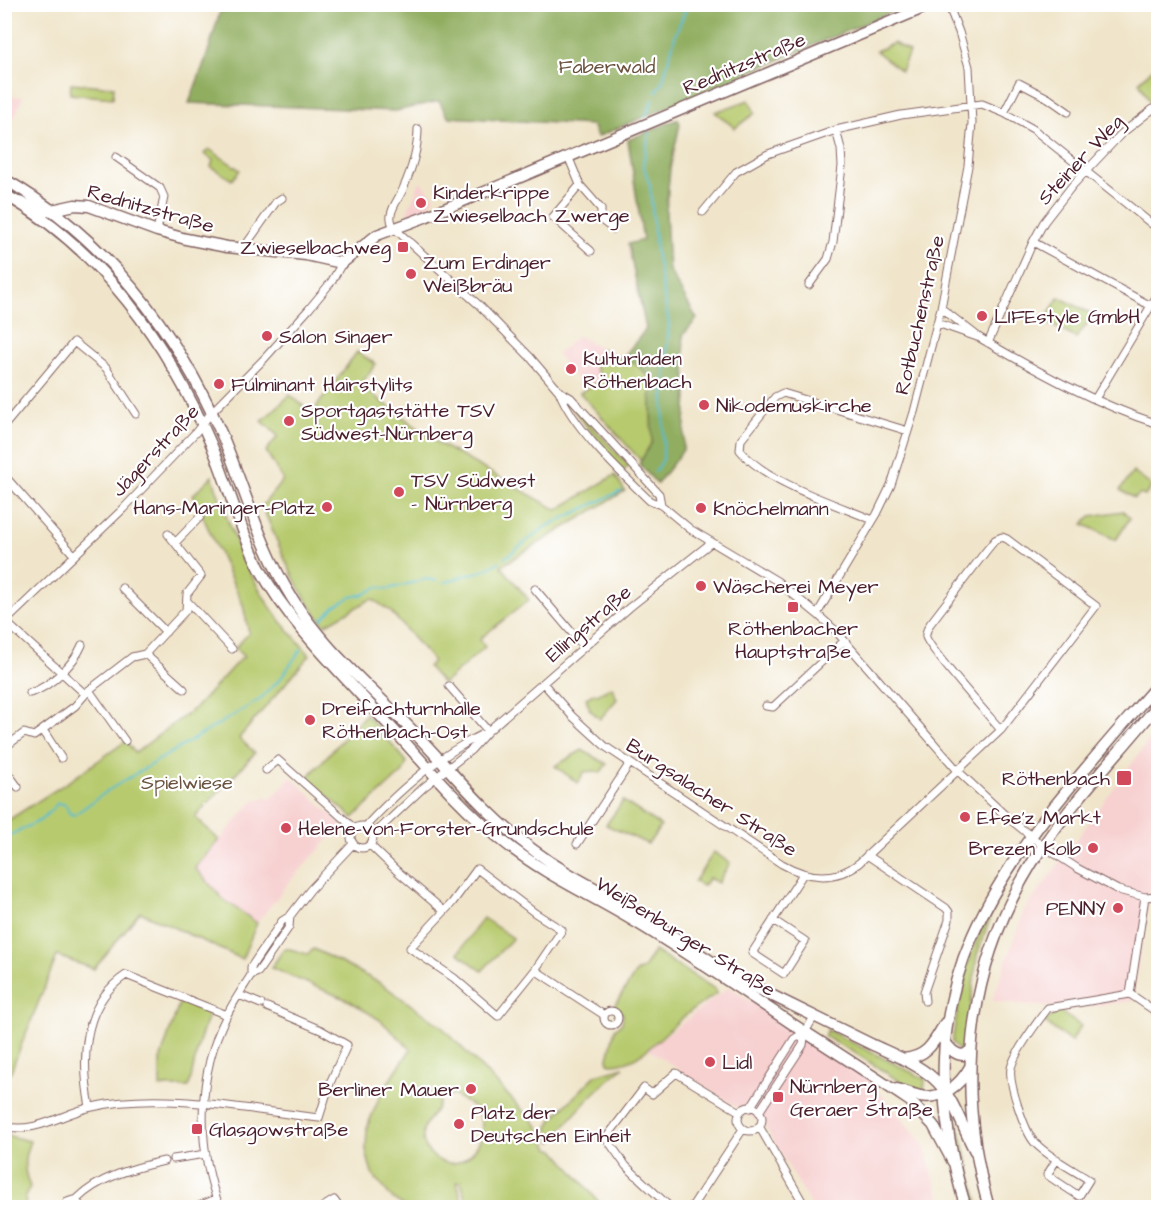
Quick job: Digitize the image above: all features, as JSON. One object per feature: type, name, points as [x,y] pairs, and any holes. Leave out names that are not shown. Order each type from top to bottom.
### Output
[{"type":"main road","name":"Rednitzstraße","points":[[16,201],[36,207],[43,212],[75,205],[89,206],[192,241],[306,255],[342,263],[377,235],[933,4]]},
{"type":"main road","name":"Weißenburger Straße","points":[[4,179],[52,210],[95,246],[139,296],[172,343],[212,412],[269,556],[299,610],[337,657],[499,821],[540,855],[631,909],[738,978],[903,1059],[933,1078],[952,1102],[975,1151]]},
{"type":"main road","name":"Weißenburger Straße","points":[[4,194],[69,239],[116,286],[159,346],[202,425],[250,547],[271,588],[304,631],[436,777],[487,828],[537,867],[642,925],[890,1088],[924,1114],[937,1131],[953,1162]]},
{"type":"main road","points":[[966,1208],[953,1162],[943,1092],[944,1041],[960,967],[983,912],[1031,836],[1067,790],[1158,684]]},
{"type":"main road","points":[[989,1208],[975,1151],[970,1107],[971,1050],[981,981],[999,928],[1016,890],[1043,846],[1078,800],[1158,705]]},
{"type":"main road","points":[[983,912],[991,913],[999,928]]},
{"type":"main road","points":[[903,1059],[927,1052],[948,1017]]},
{"type":"main road","points":[[944,1041],[959,1055],[964,1055],[971,1050]]},
{"type":"main road","points":[[890,1088],[924,1096],[938,1095],[956,1086],[970,1067]]},
{"type":"street","name":"Rotbuchenstraße","points":[[817,614],[873,520],[891,485],[941,308],[968,166],[972,123],[969,67],[948,4]]},
{"type":"street","points":[[1004,113],[1019,83],[1048,98],[1068,112]]},
{"type":"street","points":[[703,212],[736,172],[768,154],[836,130],[901,115],[982,104],[1033,129],[1158,229]]},
{"type":"street","name":"Steiner Weg","points":[[988,343],[1033,242],[1062,198],[1120,134],[1158,105]]},
{"type":"street","points":[[418,129],[418,146],[412,167],[391,212],[394,228],[480,306],[530,357],[559,391],[563,401],[589,436],[622,474],[650,501],[661,505],[690,529],[777,581],[817,614],[844,641],[958,771],[990,803],[1043,846],[1102,883],[1118,890],[1145,897],[1158,896]]},
{"type":"street","points":[[809,285],[828,259],[833,242],[842,166],[841,149],[836,130]]},
{"type":"street","points":[[568,156],[580,185],[602,209],[601,220],[613,229]]},
{"type":"street","points":[[116,157],[160,188],[164,196],[157,231]]},
{"type":"street","points":[[580,185],[553,217],[591,251]]},
{"type":"street","points":[[243,249],[276,202],[282,198]]},
{"type":"street","points":[[1033,242],[1151,306]]},
{"type":"street","name":"Jägerstraße","points":[[5,622],[123,509],[286,336],[332,281],[342,263]]},
{"type":"street","points":[[1095,399],[1158,294]]},
{"type":"street","points":[[941,308],[980,338],[1052,378],[1095,399],[1158,424]]},
{"type":"street","points":[[937,323],[980,338]]},
{"type":"street","points":[[4,426],[74,342],[106,368],[136,414]]},
{"type":"street","points":[[559,391],[571,398],[659,494],[661,505]]},
{"type":"street","points":[[873,520],[791,486],[774,476],[746,458],[740,450],[741,440],[775,397],[783,393],[908,431]]},
{"type":"street","points":[[6,480],[74,555]]},
{"type":"street","points":[[175,543],[200,517]]},
{"type":"street","points":[[4,748],[24,734],[34,736],[43,730],[132,657],[145,654],[186,610],[186,594],[201,576],[168,534]]},
{"type":"street","name":"Burgsalacher Straße","points":[[543,683],[582,726],[606,747],[782,864],[803,874],[821,876],[838,874],[855,866],[1001,730],[1096,606],[1002,537],[993,542],[930,624],[926,636],[927,641],[1001,730]]},
{"type":"street","name":"Ellingstraße","points":[[372,835],[436,777],[471,750],[488,731],[584,647],[653,588],[712,542]]},
{"type":"street","points":[[122,588],[166,633]]},
{"type":"street","points":[[535,589],[584,647]]},
{"type":"street","points":[[187,602],[232,649]]},
{"type":"street","points":[[5,622],[87,692],[125,741]]},
{"type":"street","points":[[766,706],[773,707],[844,641]]},
{"type":"street","points":[[30,693],[40,690],[61,672],[78,654],[82,645]]},
{"type":"street","points":[[145,654],[184,689]]},
{"type":"street","points":[[449,686],[488,731]]},
{"type":"street","points":[[43,730],[61,758]]},
{"type":"street","name":"Ellingstraße","points":[[365,827],[428,768],[488,731]]},
{"type":"street","points":[[266,770],[278,760],[355,829]]},
{"type":"street","points":[[577,844],[630,763]]},
{"type":"street","points":[[4,768],[18,787]]},
{"type":"street","points":[[355,829],[365,827],[370,830],[372,835],[370,844]]},
{"type":"street","points":[[355,829],[351,838],[353,844],[362,848],[370,844]]},
{"type":"street","points":[[220,1208],[206,1154],[202,1104],[211,1060],[227,1015],[251,975],[251,967],[282,921],[290,916],[310,890],[353,844]]},
{"type":"street","points":[[370,844],[396,870],[444,911]]},
{"type":"street","points":[[867,855],[950,912],[950,920],[924,992],[925,1001]]},
{"type":"street","points":[[477,869],[562,930],[535,970],[498,1016],[454,978],[410,948],[444,911],[477,869]]},
{"type":"street","points":[[773,920],[805,940],[784,974],[752,953],[773,920],[803,874]]},
{"type":"street","points":[[1130,994],[1145,897]]},
{"type":"street","points":[[535,970],[604,1015]]},
{"type":"street","points":[[90,1107],[84,1073],[86,1043],[88,1032],[101,1002],[112,984],[126,975],[227,1015]]},
{"type":"street","points":[[1057,1159],[1047,1175],[1079,1196],[1089,1180],[1034,1142],[1020,1114],[1011,1081],[1011,1068],[1038,1022],[1048,1008],[1130,994],[1158,1013]]},
{"type":"street","points":[[4,1126],[27,1129],[90,1107],[118,1102],[151,1101],[202,1104],[319,1118],[330,1083],[347,1046],[321,1030],[238,995]]},
{"type":"street","points":[[740,1112],[738,1122],[743,1129],[752,1131],[759,1126],[761,1119],[759,1112],[803,1045],[806,1032],[814,1017]]},
{"type":"street","points":[[740,1112],[750,1108],[794,1039],[806,1032]]},
{"type":"street","points":[[671,1208],[626,1166],[606,1138],[644,1088],[652,1094],[676,1073],[740,1112]]},
{"type":"street","points":[[750,1108],[759,1112]]},
{"type":"street","points":[[759,1126],[806,1208]]},
{"type":"street","points":[[691,1208],[743,1129]]},
{"type":"street","points":[[173,1159],[206,1154]]},
{"type":"street","points":[[76,1200],[81,1194],[105,1180],[135,1168],[164,1161]]},
{"type":"street","points":[[194,1208],[216,1199]]},
{"type":"street","points":[[65,1208],[69,1200],[76,1200]]},
{"type":"street","points":[[76,1200],[80,1208]]},
{"type":"street","points":[[321,1208],[334,1200],[340,1208]]},
{"type":"shaded area","points":[[4,96],[23,97],[5,140]]},
{"type":"shaded area","name":"Kinderkrippe Zwieselbach Zwerge","points":[[420,181],[435,197],[427,208],[411,215],[406,214]]},
{"type":"shaded area","points":[[578,336],[602,349],[592,361],[601,379],[584,388],[557,354]]},
{"type":"shaded area","points":[[1158,728],[1158,888],[1150,890],[1132,1001],[1069,1009],[992,1001],[1024,911]]},
{"type":"shaded area","points":[[291,777],[342,825],[291,880],[257,923],[223,899],[195,868],[255,799],[262,800],[265,796],[271,799]]},
{"type":"shaded area","points":[[729,987],[865,1075],[923,1144],[943,1207],[811,1207],[765,1126],[648,1049]]},
{"type":"green space","name":"Faberwald","points":[[222,4],[908,5],[597,137],[592,125],[448,117],[439,101],[396,111],[189,103],[207,55]]},
{"type":"green space","points":[[894,43],[909,52],[901,71],[876,51]]},
{"type":"green space","points":[[1152,69],[1158,72],[1158,101],[1152,106],[1139,82]]},
{"type":"green space","points":[[71,83],[114,87],[113,98],[70,94]]},
{"type":"green space","points":[[749,100],[755,113],[735,128],[715,112]]},
{"type":"green space","points":[[678,119],[680,124],[670,169],[666,212],[669,270],[697,319],[683,335],[687,396],[683,450],[657,484],[639,464],[652,442],[650,378],[634,362],[624,365],[622,359],[646,329],[628,244],[643,240],[628,140]]},
{"type":"green space","points":[[209,149],[240,170],[232,180],[211,167],[213,160],[204,154]]},
{"type":"green space","points":[[1059,297],[1094,315],[1076,338],[1044,321]]},
{"type":"green space","points":[[602,349],[622,359],[624,365],[634,361],[650,378],[652,442],[641,461],[580,393],[601,379],[592,361]]},
{"type":"green space","name":"TSV Südwest - Nürnberg","points":[[357,352],[376,364],[360,385],[438,443],[557,510],[615,475],[625,491],[501,566],[529,600],[482,637],[480,640],[485,647],[443,684],[428,667],[433,661],[391,612],[374,600],[371,599],[325,625],[314,612],[297,583],[262,506],[283,480],[266,451],[278,436],[262,421],[290,395],[312,413]]},
{"type":"green space","points":[[565,399],[567,399],[629,466],[622,471]]},
{"type":"green space","points":[[1133,472],[1152,486],[1145,496],[1140,494],[1134,498],[1120,490]]},
{"type":"green space","name":"Spielwiese","points":[[212,476],[253,578],[272,609],[310,655],[239,738],[255,753],[195,817],[219,840],[195,868],[223,899],[257,923],[242,959],[140,912],[94,969],[57,956],[5,1086],[5,818],[7,821],[126,741],[135,753],[197,706],[244,657],[235,648],[249,633],[243,605],[193,495]]},
{"type":"green space","points":[[1123,511],[1130,518],[1116,540],[1083,524],[1091,516]]},
{"type":"green space","points":[[612,687],[617,699],[600,719],[590,710],[586,698]]},
{"type":"green space","points":[[366,714],[407,762],[403,772],[353,818],[307,778]]},
{"type":"green space","points":[[582,750],[607,764],[600,773],[584,772],[578,783],[555,766]]},
{"type":"green space","points":[[623,801],[661,826],[648,844],[606,825]]},
{"type":"green space","points":[[714,852],[730,863],[718,883],[709,878],[703,886],[694,882]]},
{"type":"green space","points":[[986,917],[989,921],[977,955],[966,1044],[964,1048],[958,1050],[952,1042],[964,973]]},
{"type":"green space","points":[[483,918],[513,938],[482,971],[458,953]]},
{"type":"green space","points":[[284,949],[307,954],[314,949],[380,983],[441,1026],[537,1125],[549,1148],[555,1150],[603,1207],[468,1207],[461,1182],[457,1181],[463,1207],[406,1207],[393,1199],[372,1174],[366,1151],[367,1127],[382,1091],[411,1049],[380,1020],[350,1001],[271,968]],"holes":[[[453,1095],[473,1107],[480,1117],[482,1129],[480,1140],[466,1158],[456,1162],[445,1162],[427,1151],[423,1131],[437,1108],[440,1096]]]},
{"type":"green space","points":[[654,951],[715,989],[716,994],[685,1015],[641,1054],[622,1063],[608,1063],[615,1029],[622,1023],[623,1014],[614,1006],[636,972],[643,969]]},
{"type":"green space","points":[[180,1001],[209,1013],[199,1042],[189,1087],[160,1087],[160,1060]]},
{"type":"green space","points":[[1059,1011],[1081,1026],[1071,1042],[1044,1022]]},
{"type":"green space","points":[[827,1030],[925,1079],[924,1092],[912,1089],[824,1036]]},
{"type":"green space","points":[[624,1067],[586,1102],[552,1142],[548,1127],[554,1117],[596,1075]]},
{"type":"green space","points":[[948,1102],[960,1131],[979,1207],[974,1207],[965,1184]]},
{"type":"green space","points":[[5,1135],[30,1141],[25,1164],[30,1187],[25,1197],[26,1207],[5,1207]]},
{"type":"waterway","points":[[656,92],[662,83],[676,33],[688,4]]},
{"type":"waterway","points":[[645,117],[653,100]]},
{"type":"waterway","points":[[649,133],[643,164],[650,186],[656,251],[669,324],[664,391],[663,460],[655,472]]},
{"type":"waterway","points":[[505,558],[545,527],[621,491]]},
{"type":"waterway","points":[[444,582],[486,570],[500,561]]},
{"type":"waterway","points":[[322,619],[335,606],[377,587],[388,589],[427,579],[437,581]]},
{"type":"waterway","points":[[4,838],[41,820],[58,803],[66,805],[69,813],[74,815],[112,788],[259,700],[281,678],[301,649]]},
{"type":"place","name":"Kinderkrippe Zwieselbach Zwerge","points":[[421,203]]},
{"type":"place","name":"Zwieselbachweg","points":[[403,247]]},
{"type":"place","name":"Zum Erdinger Weißbräu","points":[[411,274]]},
{"type":"place","name":"LIFEstyle GmbH","points":[[982,316]]},
{"type":"place","name":"Salon Singer","points":[[267,336]]},
{"type":"place","name":"Kulturladen Röthenbach","points":[[571,369]]},
{"type":"place","name":"Fulminant Hairstylits","points":[[219,384]]},
{"type":"place","name":"Nikodemuskirche","points":[[704,405]]},
{"type":"place","name":"Sportgaststätte TSV Südwest-Nürnberg","points":[[289,421]]},
{"type":"place","name":"TSV Südwest - Nürnberg","points":[[399,492]]},
{"type":"place","name":"Hans-Maringer-Platz","points":[[327,507]]},
{"type":"place","name":"Knöchelmann","points":[[701,508]]},
{"type":"place","name":"Wäscherei Meyer","points":[[701,586]]},
{"type":"place","name":"Röthenbacher Hauptstraße","points":[[793,607]]},
{"type":"place","name":"Dreifachturnhalle Röthenbach-Ost","points":[[310,720]]},
{"type":"place","name":"Röthenbach","points":[[1124,778]]},
{"type":"place","name":"Efse'z Markt","points":[[965,817]]},
{"type":"place","name":"Helene-von-Forster-Grundschule","points":[[286,828]]},
{"type":"place","name":"Brezen Kolb","points":[[1093,848]]},
{"type":"place","name":"PENNY","points":[[1118,908]]},
{"type":"place","name":"Lidl","points":[[710,1062]]},
{"type":"place","name":"Berliner Mauer","points":[[471,1089]]},
{"type":"place","name":"Nürnberg Geraer Straße","points":[[778,1097]]},
{"type":"place","name":"Platz der Deutschen Einheit","points":[[459,1124]]},
{"type":"place","name":"Glasgowstraße","points":[[197,1129]]}]
